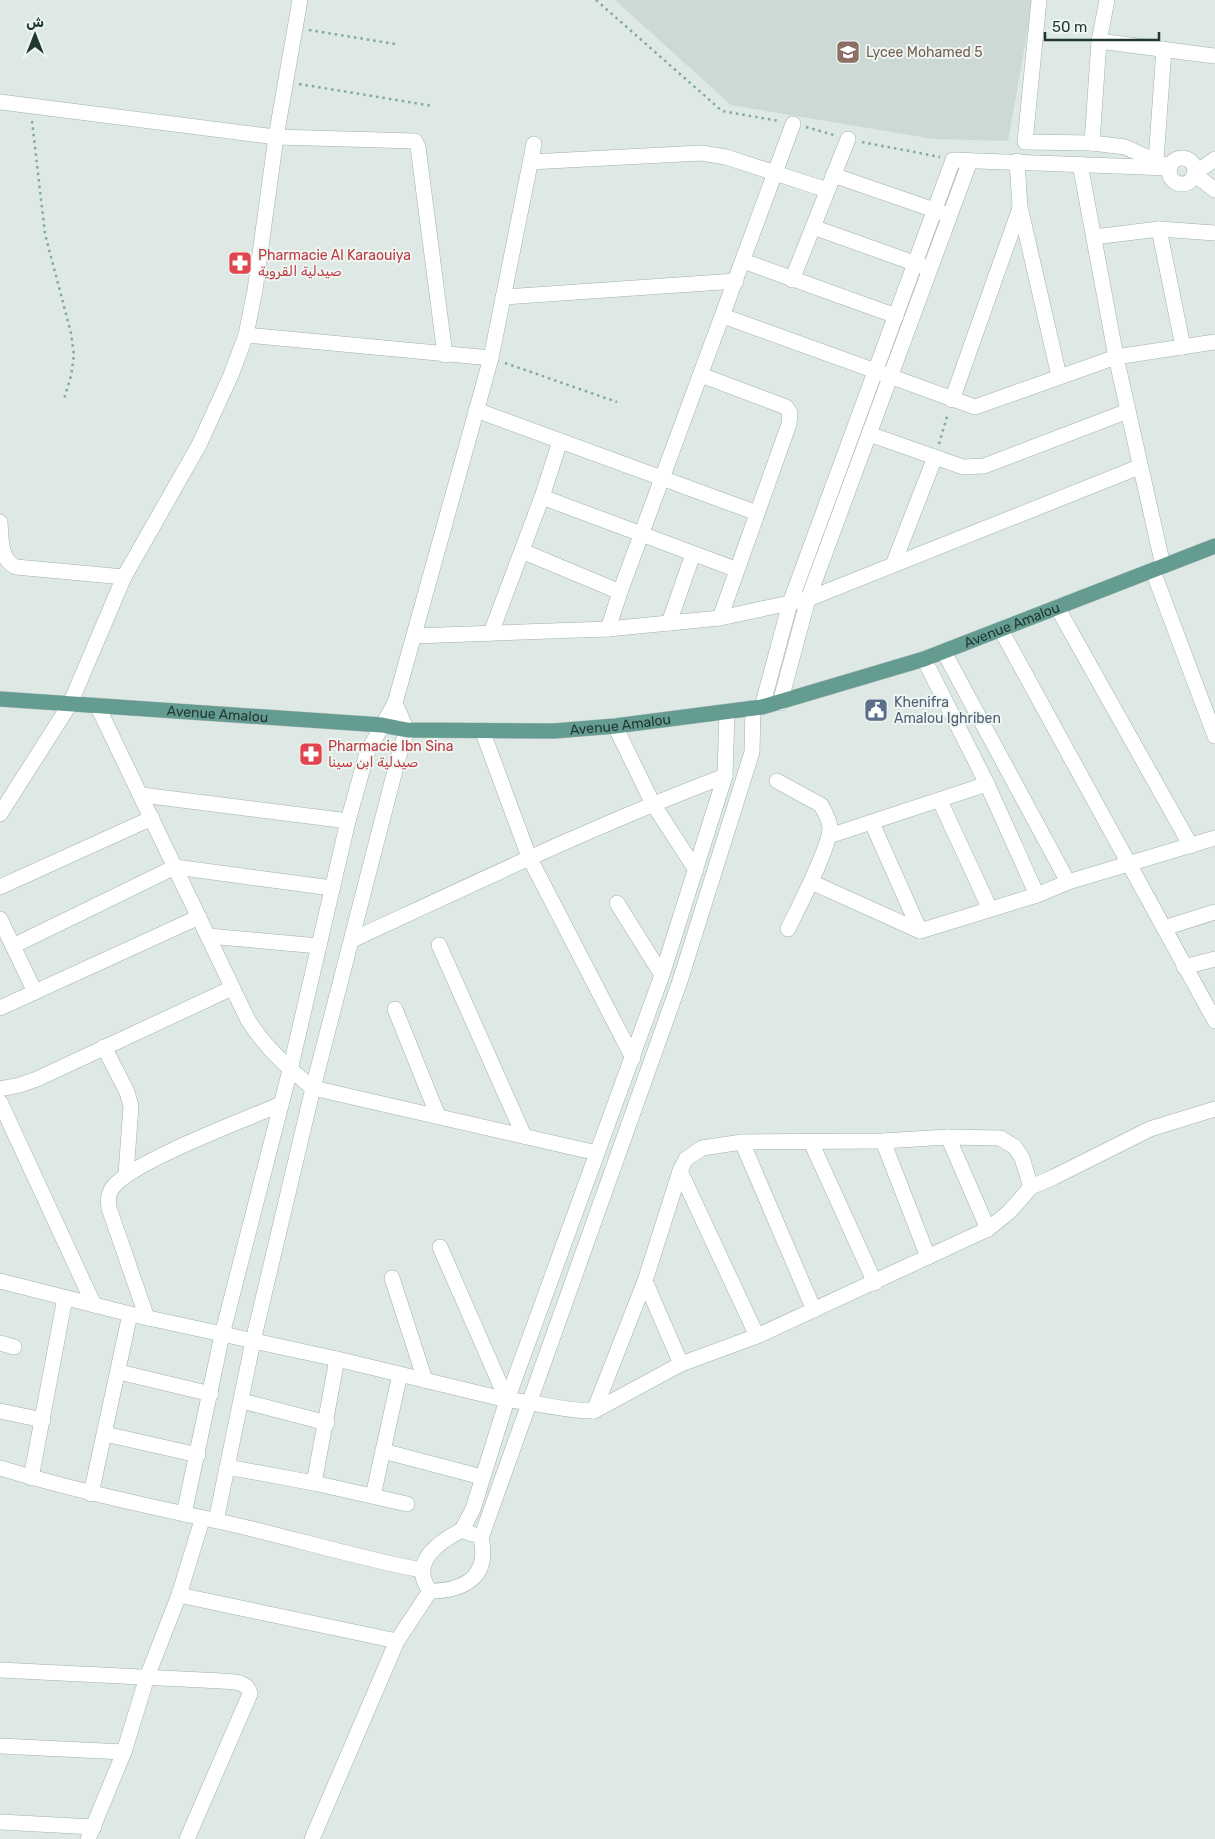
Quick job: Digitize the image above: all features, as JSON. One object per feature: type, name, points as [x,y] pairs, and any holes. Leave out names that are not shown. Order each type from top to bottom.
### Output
[{"type":"main road","name":"Avenue Amalou","points":[[0,699],[382,725],[407,730],[554,731],[615,726],[727,712],[780,703],[924,659],[1215,546]]},
{"type":"street","points":[[0,814],[70,704],[124,577],[199,446],[231,375],[246,335],[255,290],[276,137],[300,0]]},
{"type":"street","points":[[1039,0],[1025,142],[1092,143],[1125,147],[1163,164]]},
{"type":"street","points":[[1092,143],[1099,41],[1106,0]]},
{"type":"street","points":[[1099,41],[1215,56]]},
{"type":"street","points":[[1164,49],[1163,164],[1171,178],[1179,183],[1188,182],[1194,174],[1215,159]]},
{"type":"street","points":[[0,102],[276,137],[415,141],[418,148],[445,355]]},
{"type":"street","points":[[608,630],[620,592],[793,124]]},
{"type":"street","points":[[792,280],[848,139]]},
{"type":"street","points":[[184,1514],[222,1335],[282,1104],[348,820],[367,753],[395,703],[491,358],[534,144]]},
{"type":"street","points":[[530,162],[701,153],[726,157],[827,190]]},
{"type":"street","points":[[430,1591],[455,1590],[480,1571],[484,1550],[481,1538],[528,1401],[683,972],[752,752],[757,708],[790,603],[953,160],[1080,164],[1163,164]]},
{"type":"street","points":[[780,703],[808,599],[970,161]]},
{"type":"street","points":[[1016,161],[1020,208],[1059,376]]},
{"type":"street","points":[[1080,164],[1158,569],[1215,736]]},
{"type":"street","points":[[1194,174],[1215,192]]},
{"type":"street","points":[[833,176],[950,216]]},
{"type":"street","points":[[952,400],[1020,208]]},
{"type":"street","points":[[813,227],[930,268]]},
{"type":"street","points":[[1094,237],[1159,229],[1215,232]]},
{"type":"street","points":[[1159,229],[1183,347]]},
{"type":"street","points":[[743,261],[896,316]]},
{"type":"street","points":[[503,297],[736,281]]},
{"type":"street","points":[[723,316],[975,407],[1116,357],[1215,342]]},
{"type":"street","points":[[246,335],[491,358]]},
{"type":"street","points":[[701,375],[786,407],[790,413],[789,424],[735,569],[720,618]]},
{"type":"street","points":[[476,410],[757,513]]},
{"type":"street","points":[[869,434],[963,467],[984,466],[1128,411]]},
{"type":"street","points":[[491,633],[542,497],[560,441]]},
{"type":"street","points":[[894,565],[935,457]]},
{"type":"street","points":[[414,636],[608,630],[720,618],[808,599],[1139,467]]},
{"type":"street","points":[[542,497],[643,533],[735,569]]},
{"type":"street","points":[[0,522],[3,556],[8,564],[16,567],[124,577]]},
{"type":"street","points":[[522,551],[620,592]]},
{"type":"street","points":[[669,623],[693,554]]},
{"type":"street","points":[[1057,607],[1191,846]]},
{"type":"street","points":[[1001,630],[1130,864],[1184,967],[1214,1016]]},
{"type":"street","points":[[944,652],[1068,882]]},
{"type":"street","points":[[924,659],[987,784],[1036,895]]},
{"type":"street","points":[[0,1822],[91,1833],[124,1752],[147,1677],[209,1520],[227,1467],[253,1341],[313,1088],[407,730],[395,703]]},
{"type":"street","points":[[97,705],[142,795],[232,988],[260,1039],[290,1070],[313,1088],[597,1153]]},
{"type":"street","points":[[430,1591],[423,1582],[421,1570],[432,1551],[442,1540],[462,1530],[473,1509],[507,1400],[597,1153],[634,1058],[725,776],[727,712]]},
{"type":"street","points":[[615,726],[653,804],[696,870]]},
{"type":"street","points":[[482,730],[529,857],[634,1058]]},
{"type":"street","points":[[352,940],[529,857],[653,804],[725,776]]},
{"type":"street","points":[[777,782],[821,805],[828,821],[829,836],[811,882],[788,929]]},
{"type":"street","points":[[829,836],[987,784]]},
{"type":"street","points":[[142,795],[348,820]]},
{"type":"street","points":[[940,801],[990,909]]},
{"type":"street","points":[[0,887],[152,818]]},
{"type":"street","points":[[872,823],[920,931]]},
{"type":"street","points":[[811,882],[920,931],[1036,895],[1068,882],[1215,838]]},
{"type":"street","points":[[13,946],[175,867],[332,888]]},
{"type":"street","points":[[617,904],[662,975]]},
{"type":"street","points":[[1164,928],[1215,912]]},
{"type":"street","points":[[0,1008],[199,917]]},
{"type":"street","points":[[0,919],[35,992]]},
{"type":"street","points":[[208,936],[319,946]]},
{"type":"street","points":[[439,945],[524,1136]]},
{"type":"street","points":[[1184,967],[1215,958]]},
{"type":"street","points":[[0,1089],[28,1082],[232,988]]},
{"type":"street","points":[[395,1009],[438,1116]]},
{"type":"street","points":[[104,1047],[131,1106],[126,1174]]},
{"type":"street","points":[[0,1102],[94,1305]]},
{"type":"street","points":[[147,1318],[109,1208],[108,1197],[113,1187],[126,1174],[282,1104]]},
{"type":"street","points":[[0,1281],[147,1318],[337,1359],[507,1400],[528,1401],[553,1408],[594,1411],[681,1364],[757,1336],[988,1229],[1009,1212],[1031,1187],[1054,1178],[1150,1129],[1215,1109]]},
{"type":"street","points":[[594,1411],[645,1281],[680,1171],[686,1159],[702,1148],[742,1142],[884,1141],[948,1137],[1000,1138],[1015,1148],[1022,1158],[1031,1187]]},
{"type":"street","points":[[948,1137],[988,1229]]},
{"type":"street","points":[[884,1141],[928,1257]]},
{"type":"street","points":[[742,1142],[814,1310]]},
{"type":"street","points":[[811,1142],[874,1283]]},
{"type":"street","points":[[680,1171],[757,1336]]},
{"type":"street","points":[[440,1247],[507,1400]]},
{"type":"street","points":[[392,1278],[424,1380]]},
{"type":"street","points":[[645,1281],[681,1364]]},
{"type":"street","points":[[31,1478],[65,1298]]},
{"type":"street","points":[[91,1494],[119,1372],[130,1314]]},
{"type":"street","points":[[314,1483],[337,1359]]},
{"type":"street","points":[[119,1372],[211,1394]]},
{"type":"street","points":[[373,1496],[400,1374]]},
{"type":"street","points":[[242,1401],[326,1423]]},
{"type":"street","points":[[0,1411],[43,1420]]},
{"type":"street","points":[[105,1434],[198,1454]]},
{"type":"street","points":[[383,1451],[482,1478]]},
{"type":"street","points":[[227,1467],[314,1483],[407,1504]]},
{"type":"street","points":[[0,1468],[91,1494],[184,1514],[384,1564],[421,1570]]},
{"type":"street","points":[[462,1530],[481,1538]]},
{"type":"street","points":[[312,1839],[397,1641],[430,1591]]},
{"type":"street","points":[[179,1595],[397,1641]]},
{"type":"street","points":[[0,1670],[222,1681],[244,1684],[249,1688],[250,1694],[187,1839]]},
{"type":"street","points":[[0,1746],[124,1752]]},
{"type":"path","points":[[596,0],[722,112]]},
{"type":"path","points":[[295,28],[395,44]]},
{"type":"path","points":[[286,81],[433,106]]},
{"type":"path","points":[[31,107],[45,234],[71,333],[73,348],[71,376],[64,399]]},
{"type":"path","points":[[491,358],[617,402]]},
{"type":"path","points":[[935,457],[952,400]]},
{"type":"shaded area","name":"Lycee Mohamed 5","points":[[615,0],[1033,0],[1008,141],[933,139],[731,105]]},
{"type":"place","name":"Lycee Mohamed 5","points":[[848,52]]},
{"type":"place","name":"Pharmacie Al Karaouiya صيدلية القروية","points":[[240,263]]},
{"type":"place","name":"Khenifra Amalou Ighriben","points":[[876,710]]},
{"type":"place","name":"Pharmacie Ibn Sina صيدلية ابن سينا","points":[[311,754]]}]
